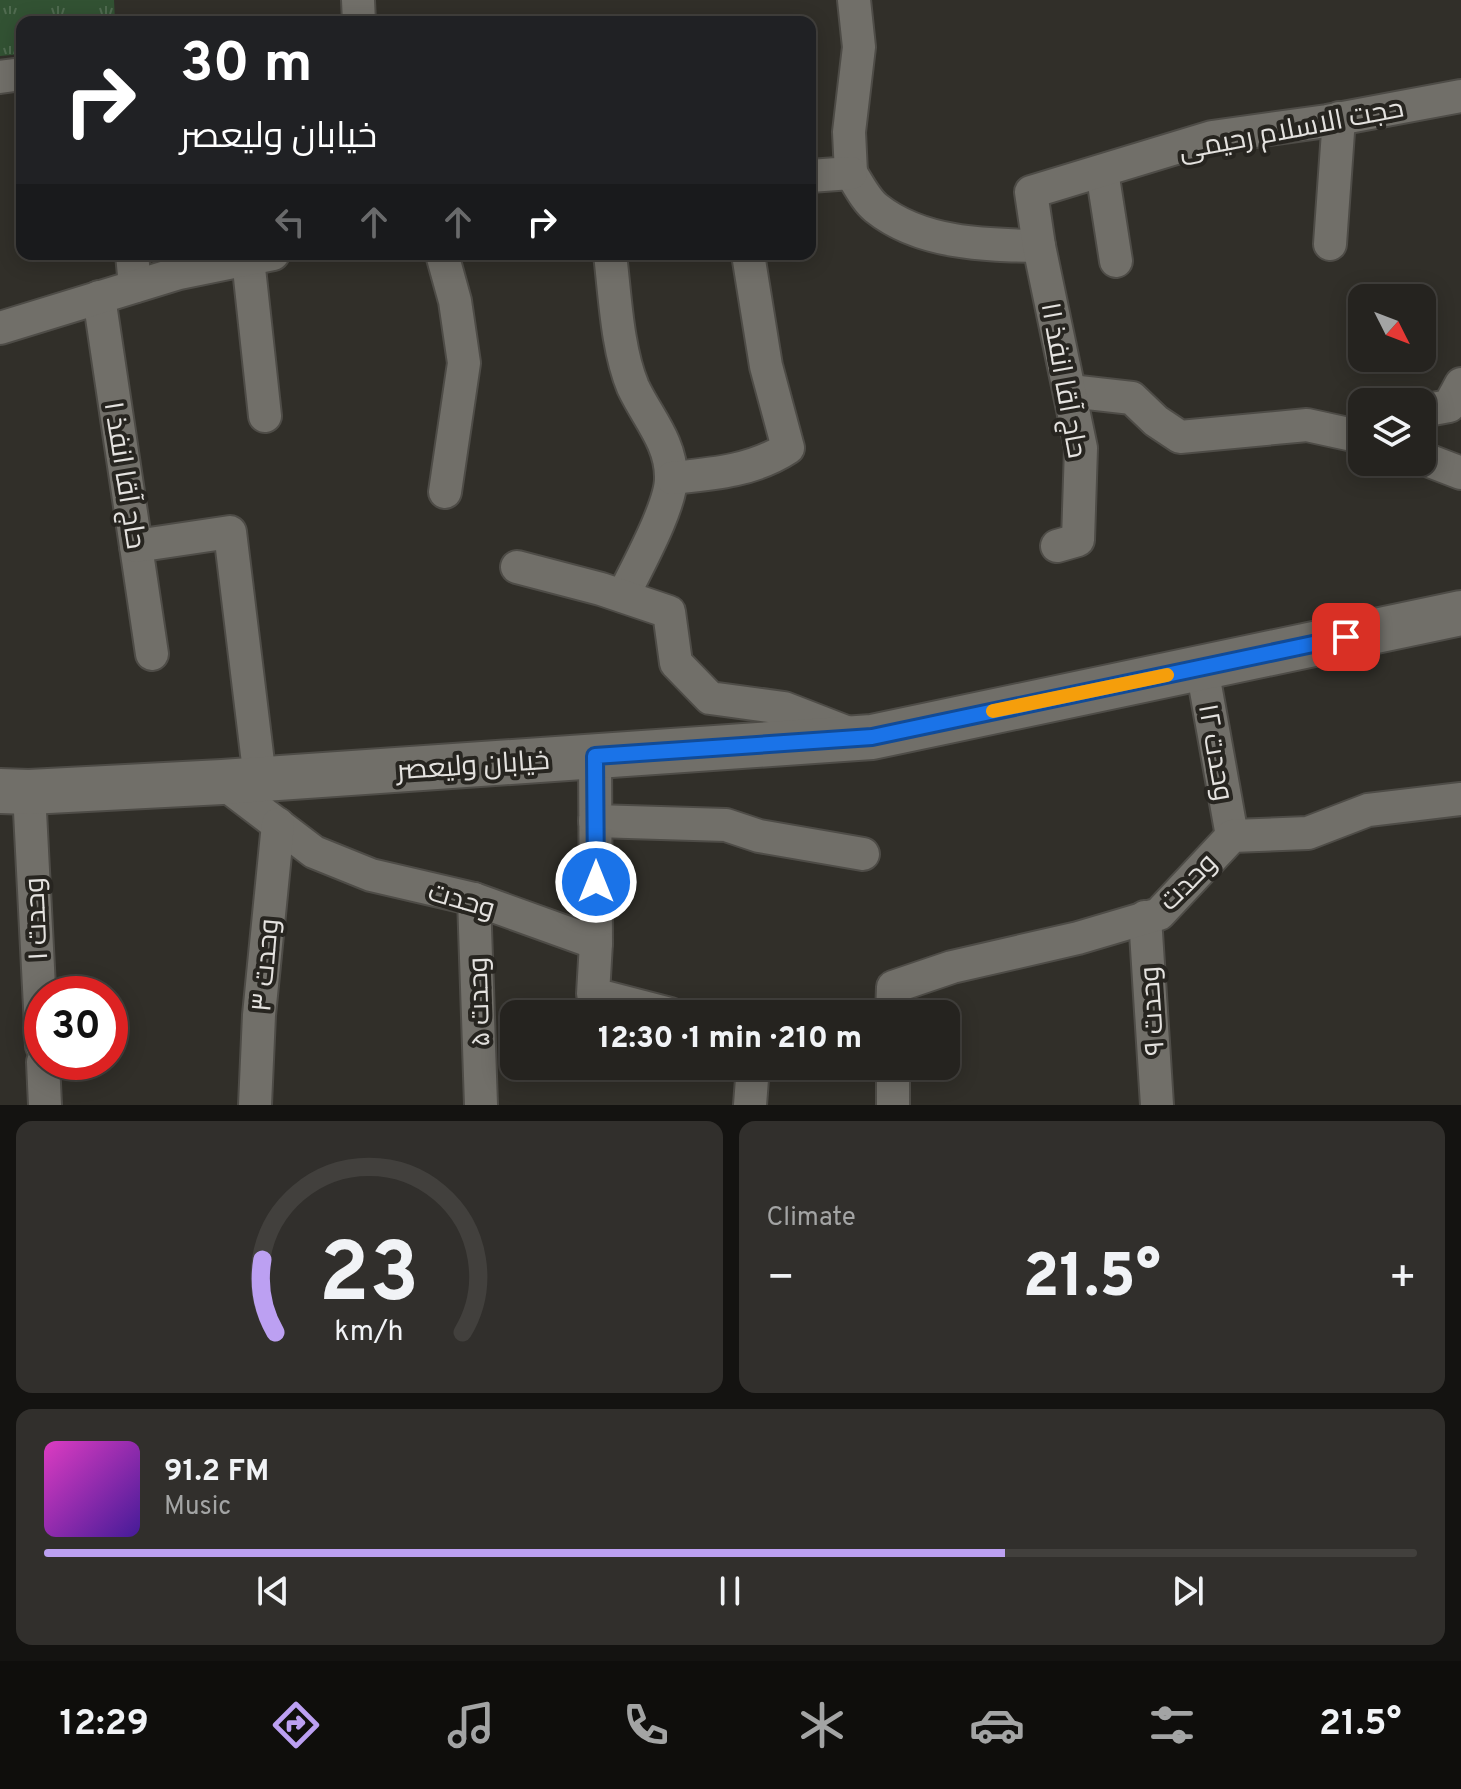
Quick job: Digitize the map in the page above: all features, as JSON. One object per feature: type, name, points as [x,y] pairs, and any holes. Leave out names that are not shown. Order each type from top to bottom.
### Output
[{"type":"street","points":[[854,0],[859,47],[849,132],[851,173],[875,208],[917,231],[983,245],[1039,246]]},
{"type":"street","name":"حجت الاسلام رحیمی","points":[[1031,192],[1212,137],[1461,96]]},
{"type":"street","points":[[1330,244],[1339,118]]},
{"type":"street","points":[[1102,171],[1116,261]]},
{"type":"street","points":[[816,176],[851,173]]},
{"type":"street","name":"حاج آقا انفذ ۱۱","points":[[1031,192],[1039,246],[1081,448],[1078,540],[1057,546]]},
{"type":"street","points":[[133,260],[135,286]]},
{"type":"street","points":[[0,328],[179,273],[241,260]]},
{"type":"street","points":[[260,260],[265,416]]},
{"type":"street","points":[[444,260],[455,301],[464,363],[445,492]]},
{"type":"street","points":[[611,260],[621,339],[633,386],[665,442],[672,478],[663,507],[623,596]]},
{"type":"street","points":[[672,478],[729,472],[788,448],[766,366],[749,260]]},
{"type":"street","name":"حاج آقا انفذ ۱","points":[[99,297],[152,654]]},
{"type":"street","points":[[1436,408],[1449,406],[1461,384]]},
{"type":"street","points":[[1070,391],[1132,398],[1156,421],[1180,437],[1307,425],[1348,434]]},
{"type":"street","points":[[1436,463],[1461,473]]},
{"type":"street","points":[[136,546],[230,532],[241,780]]},
{"type":"street","points":[[517,567],[669,612],[676,663],[710,698],[784,708],[861,738]]},
{"type":"street","name":"خیابان ولیعصر","points":[[14,791],[241,780],[861,738],[1461,613]]},
{"type":"street","name":"وحدت ۱۲","points":[[1202,668],[1232,836]]},
{"type":"street","points":[[595,756],[596,943],[593,994],[616,1000]]},
{"type":"street","name":"وحدت","points":[[241,780],[278,824],[314,852],[371,875],[474,899],[596,943]]},
{"type":"street","name":"وحدت ۱","points":[[14,791],[34,976]]},
{"type":"street","name":"وحدت","points":[[893,1000],[893,987],[952,967],[1078,938],[1159,914],[1232,836],[1308,833],[1368,810],[1461,799]]},
{"type":"street","points":[[595,821],[726,825],[759,836],[863,854]]},
{"type":"street","name":"وحدت ۳","points":[[255,1105],[259,1015],[278,824]]},
{"type":"street","name":"وحدت ۵","points":[[474,899],[481,1105]]},
{"type":"street","name":"وحدت ۹","points":[[1145,917],[1157,1105]]},
{"type":"street","points":[[44,1080],[45,1105]]},
{"type":"street","points":[[750,1105],[752,1080]]},
{"type":"street","points":[[893,1080],[893,1105]]},
{"type":"green space","points":[[0,0],[114,0],[115,16],[16,16],[16,55],[0,56]]},
{"type":"slow traffic","points":[[993,711],[1167,675]]},
{"type":"route","points":[[596,882],[595,756],[872,737],[1346,637]]}]
